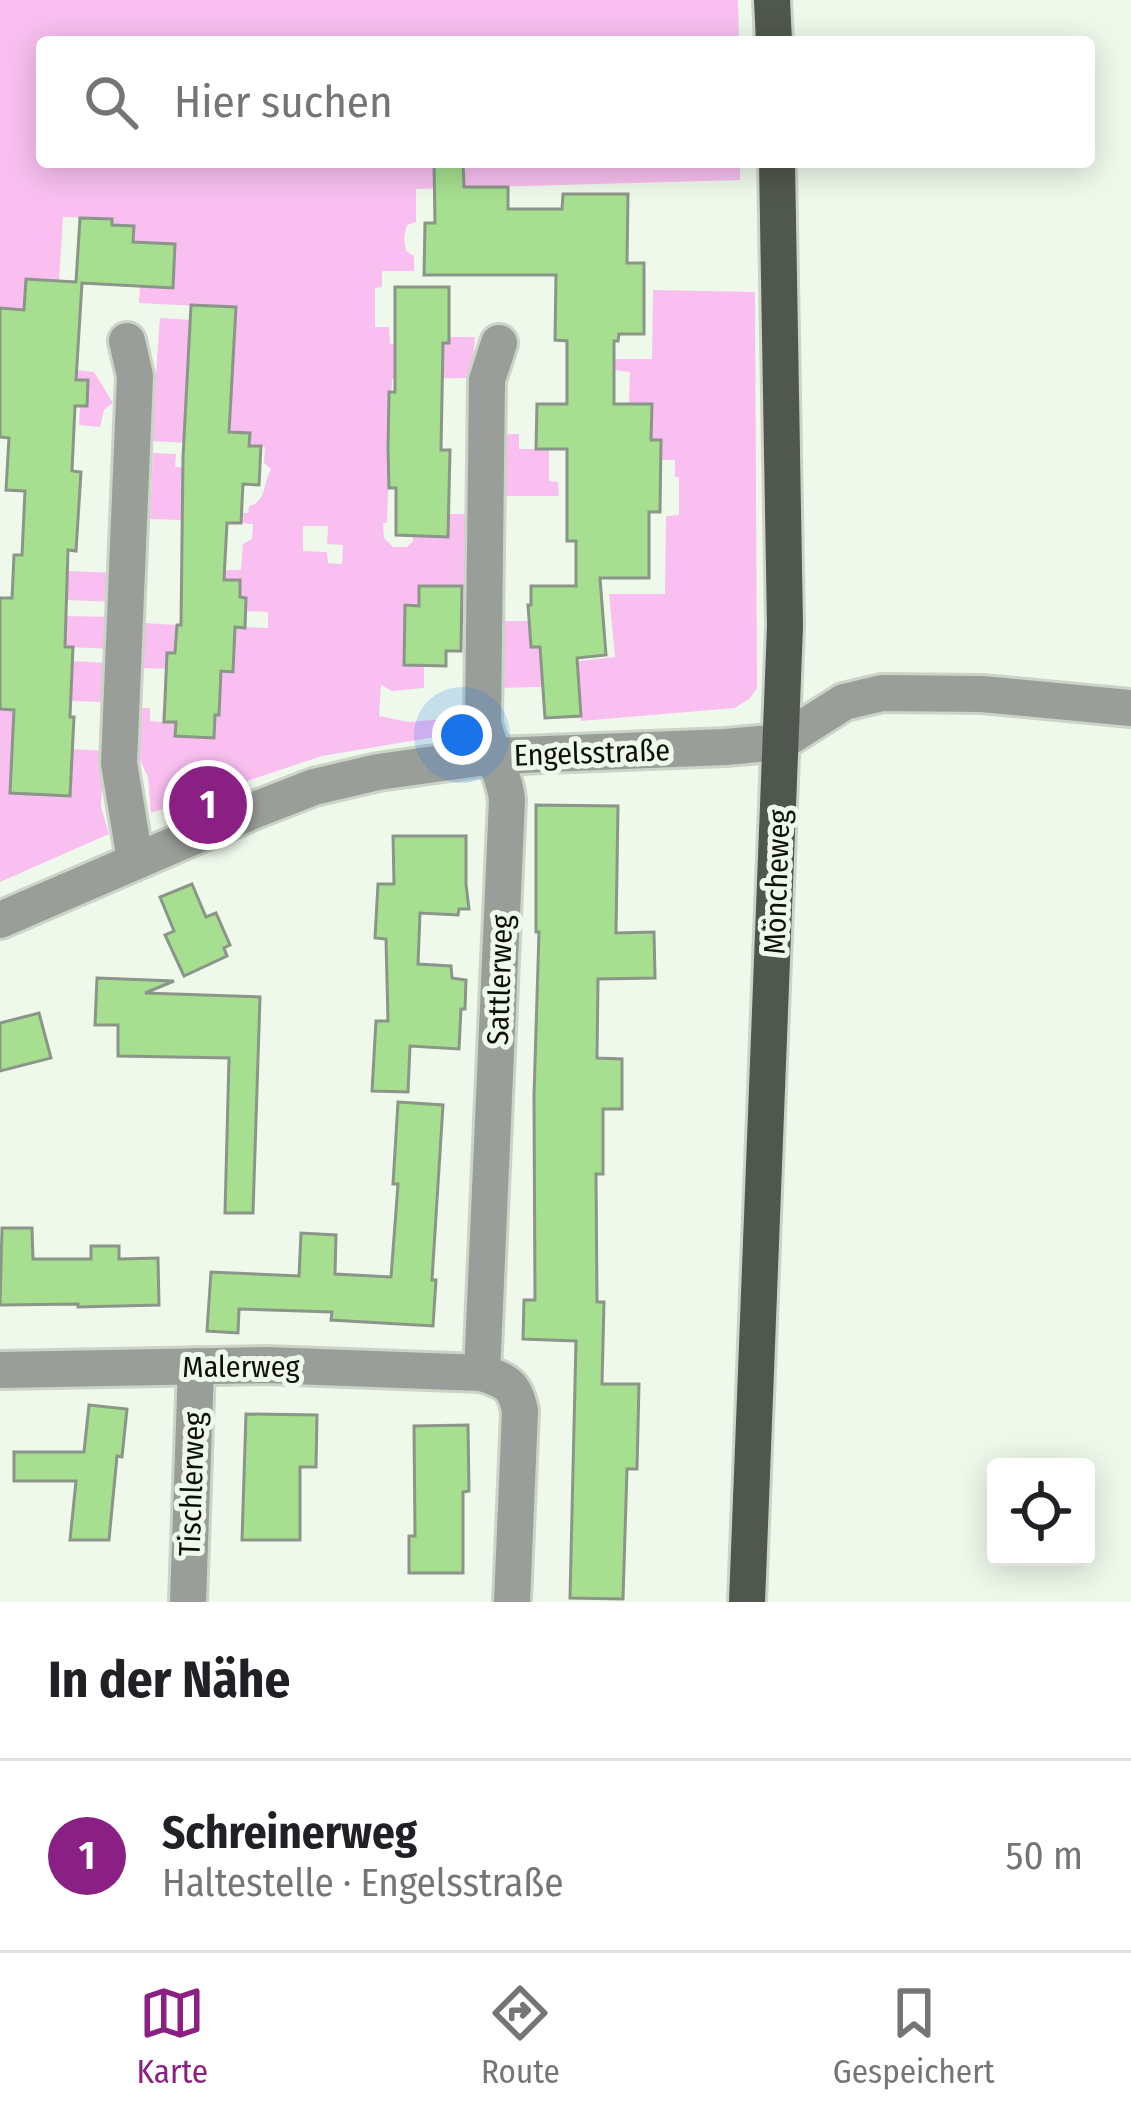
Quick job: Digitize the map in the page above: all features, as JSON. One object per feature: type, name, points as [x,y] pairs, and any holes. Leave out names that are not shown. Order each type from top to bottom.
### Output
[{"type":"main road","points":[[772,0],[774,36]]},
{"type":"main road","name":"Möncheweg","points":[[747,1602],[785,626],[777,168]]},
{"type":"street","points":[[128,341],[135,396],[119,763],[135,860]]},
{"type":"street","name":"Sattlerweg","points":[[482,1373],[507,800],[482,722],[487,380],[499,343]]},
{"type":"street","points":[[781,742],[844,703],[882,693],[982,694],[1131,708]]},
{"type":"street","name":"Engelsstraße","points":[[0,920],[314,787],[378,772],[493,756],[781,742]]},
{"type":"street","name":"Malerweg","points":[[0,1370],[266,1365],[482,1373]]},
{"type":"street","name":"Tischlerweg","points":[[188,1602],[196,1366]]},
{"type":"street","points":[[482,1373],[502,1379],[516,1392],[520,1412],[512,1602]]},
{"type":"shaded area","points":[[0,0],[738,0],[739,36],[36,36],[36,168],[740,168],[740,180],[416,189],[416,222],[407,225],[404,238],[406,251],[414,256],[414,271],[382,271],[382,287],[375,288],[375,327],[389,327],[390,344],[448,343],[449,337],[475,337],[472,378],[392,379],[384,538],[393,547],[407,547],[413,536],[448,536],[449,514],[471,514],[470,625],[405,606],[404,664],[424,666],[424,688],[392,691],[381,685],[379,716],[409,722],[470,717],[470,731],[322,756],[151,813],[148,777],[139,758],[139,708],[150,708],[150,721],[162,722],[163,708],[173,708],[175,735],[215,715],[221,671],[233,671],[235,633],[222,626],[268,628],[268,612],[246,611],[240,581],[220,579],[221,570],[241,570],[243,544],[252,539],[253,524],[241,523],[242,513],[248,513],[264,491],[271,469],[264,463],[265,447],[249,446],[249,433],[227,445],[151,441],[160,318],[191,320],[185,414],[230,416],[236,308],[139,303],[140,286],[173,288],[175,244],[133,242],[111,219],[63,217],[59,281],[26,279],[25,294],[35,295],[34,310],[1,308],[0,320]],"holes":[[[303,526],[328,526],[327,544],[343,545],[342,564],[328,563],[327,552],[303,551]]]},
{"type":"shaded area","points":[[653,290],[755,292],[757,688],[735,708],[581,721],[578,686],[502,688],[502,621],[529,621],[531,647],[539,647],[541,660],[615,657],[609,594],[665,594],[666,516],[679,515],[679,477],[675,477],[675,460],[660,460],[660,440],[651,440],[651,405],[629,404],[630,372],[614,370],[614,359],[652,359]]},
{"type":"shaded area","points":[[77,370],[94,372],[113,403],[104,410],[100,427],[79,425],[80,406],[87,406],[88,381],[76,380]]},
{"type":"shaded area","points":[[504,434],[519,434],[519,449],[549,449],[549,481],[558,482],[559,496],[503,496]]},
{"type":"shaded area","points":[[153,453],[176,454],[175,467],[186,467],[181,520],[150,519]]},
{"type":"shaded area","points":[[68,571],[117,573],[116,602],[67,600]]},
{"type":"shaded area","points":[[66,616],[115,617],[113,649],[65,647]]},
{"type":"shaded area","points":[[144,623],[177,625],[175,653],[167,669],[142,668]]},
{"type":"shaded area","points":[[73,661],[104,663],[103,702],[71,701]]},
{"type":"shaded area","points":[[0,709],[14,710],[11,793],[70,795],[72,749],[104,751],[101,807],[109,834],[0,882]]},
{"type":"building","points":[[434,168],[463,168],[464,187],[508,187],[508,209],[562,209],[563,194],[628,194],[627,263],[644,263],[644,334],[619,334],[614,341],[614,404],[652,404],[651,440],[661,440],[660,512],[649,512],[649,578],[600,578],[606,655],[577,658],[581,716],[545,718],[540,647],[531,647],[528,605],[531,586],[576,586],[576,541],[567,541],[567,449],[536,449],[537,404],[567,404],[567,341],[555,340],[556,275],[424,275],[425,223],[435,223]]},
{"type":"building","points":[[80,218],[112,219],[112,225],[134,226],[133,242],[175,244],[173,288],[82,283],[76,380],[88,380],[87,406],[75,406],[72,471],[81,472],[76,551],[68,550],[65,647],[73,647],[70,796],[10,793],[14,710],[0,709],[0,598],[12,598],[14,555],[22,555],[25,491],[6,490],[9,438],[0,437],[0,308],[24,310],[26,279],[76,282]]},
{"type":"building","points":[[395,287],[449,287],[441,450],[450,450],[448,537],[396,535],[396,488],[389,488],[388,449],[389,392],[395,392]]},
{"type":"building","points":[[191,305],[236,307],[229,432],[250,433],[249,446],[261,446],[259,485],[243,484],[241,523],[227,523],[224,580],[240,580],[240,597],[246,598],[245,628],[235,627],[233,672],[221,671],[214,738],[175,736],[176,722],[164,722],[167,653],[175,653],[177,625],[181,625]]},
{"type":"building","points":[[419,586],[462,586],[461,651],[446,651],[446,666],[404,665],[405,605],[419,606]]},
{"type":"building","points":[[536,805],[618,806],[616,933],[654,932],[655,978],[598,979],[597,1058],[622,1059],[622,1109],[603,1109],[603,1174],[596,1174],[597,1302],[604,1302],[602,1384],[639,1384],[637,1469],[627,1469],[623,1599],[570,1598],[576,1341],[523,1339],[524,1300],[535,1300]]},
{"type":"building","points":[[393,836],[466,836],[469,909],[459,909],[458,915],[420,913],[418,964],[451,966],[452,978],[466,980],[459,1049],[410,1046],[408,1092],[372,1091],[376,1021],[388,1021],[386,939],[375,938],[378,884],[394,884]]},
{"type":"building","points":[[192,884],[206,917],[216,913],[230,945],[224,948],[227,956],[184,976],[165,935],[174,931],[160,897]]},
{"type":"building","points":[[97,978],[174,981],[145,993],[260,997],[253,1213],[225,1213],[229,1058],[118,1056],[118,1025],[95,1025]]},
{"type":"building","points":[[39,1013],[51,1058],[0,1071],[0,1023]]},
{"type":"building","points":[[398,1102],[443,1105],[433,1326],[331,1320],[332,1312],[239,1309],[238,1333],[207,1331],[211,1272],[299,1276],[301,1233],[336,1235],[335,1274],[391,1277]]},
{"type":"building","points":[[2,1228],[32,1228],[33,1259],[91,1259],[91,1246],[119,1246],[119,1259],[158,1258],[159,1305],[0,1305]]},
{"type":"building","points":[[89,1405],[127,1409],[109,1540],[70,1540],[76,1481],[14,1481],[14,1452],[84,1452]]},
{"type":"building","points":[[246,1414],[317,1415],[316,1467],[300,1467],[300,1540],[242,1540]]},
{"type":"building","points":[[468,1425],[463,1573],[409,1573],[409,1536],[415,1536],[414,1426]]},
{"type":"place","name":"Schreinerweg","points":[[208,805]]}]
